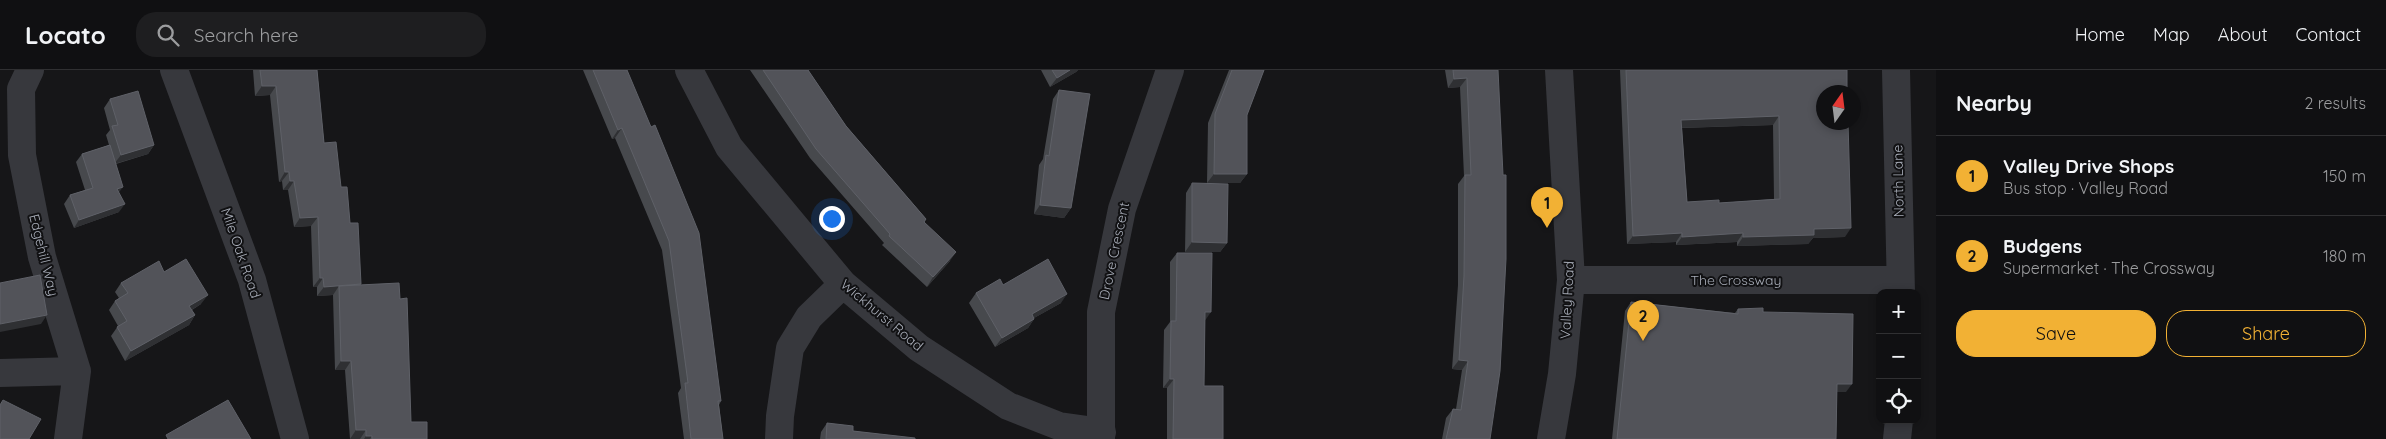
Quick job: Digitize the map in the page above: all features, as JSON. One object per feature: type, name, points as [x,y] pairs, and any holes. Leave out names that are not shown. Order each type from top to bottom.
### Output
[{"type":"street","name":"Edgehill Way","points":[[30,70],[21,89],[22,155],[42,258],[77,371],[68,439]]},
{"type":"street","name":"Mile Oak Road","points":[[174,70],[252,280],[295,439]]},
{"type":"street","name":"Wickhurst Road","points":[[689,70],[729,147],[843,284],[919,348],[1008,406],[1059,426],[1102,436]]},
{"type":"street","name":"Drove Crescent","points":[[1102,436],[1103,302],[1122,209],[1170,70]]},
{"type":"street","name":"Valley Road","points":[[1551,439],[1562,374],[1571,280],[1558,70]]},
{"type":"street","name":"North Lane","points":[[1896,70],[1900,287]]},
{"type":"street","name":"The Crossway","points":[[1571,280],[1900,287]]},
{"type":"street","points":[[779,439],[780,416],[790,348],[809,317],[843,284]]},
{"type":"street","points":[[0,373],[77,371]]},
{"type":"street","points":[[1897,439],[1899,424]]},
{"type":"building","points":[[260,70],[317,70],[324,143],[336,142],[341,187],[347,187],[350,223],[358,223],[361,284],[324,287],[323,278],[320,278],[318,217],[300,218],[294,181],[290,181],[289,172],[285,172],[276,86],[262,86]]},
{"type":"building","points":[[593,70],[627,70],[651,127],[655,125],[699,233],[721,401],[718,401],[723,439],[691,439],[685,383],[688,383],[669,241],[622,128],[618,130]]},
{"type":"building","points":[[763,70],[808,70],[846,126],[926,219],[924,222],[956,252],[933,277],[889,236],[890,234],[816,149]]},
{"type":"building","points":[[1052,70],[1070,70],[1057,78]]},
{"type":"building","points":[[1232,70],[1264,70],[1247,115],[1247,174],[1214,174],[1215,114]]},
{"type":"building","points":[[1453,70],[1498,70],[1503,175],[1506,175],[1506,259],[1500,371],[1490,439],[1446,439],[1453,409],[1461,410],[1468,361],[1459,360],[1464,276],[1465,175],[1471,175],[1467,78],[1454,79]]},
{"type":"building","points":[[1626,70],[1847,70],[1847,85],[1816,85],[1816,130],[1848,130],[1851,228],[1814,229],[1814,235],[1743,237],[1743,233],[1682,237],[1682,233],[1633,236]],"holes":[[[1779,116],[1780,199],[1719,203],[1719,200],[1687,202],[1681,120]]]},
{"type":"building","points":[[1059,90],[1090,94],[1071,208],[1040,205],[1046,155],[1049,156]]},
{"type":"building","points":[[138,91],[154,145],[121,155],[112,126],[118,125],[110,99]]},
{"type":"building","points":[[110,145],[123,187],[117,189],[125,204],[79,220],[70,195],[93,188],[82,154]]},
{"type":"building","points":[[1192,183],[1228,184],[1227,243],[1192,242]]},
{"type":"building","points":[[1177,253],[1212,253],[1211,312],[1205,312],[1204,386],[1223,386],[1223,439],[1173,439],[1174,379],[1170,379],[1171,321],[1176,321]]},
{"type":"building","points":[[186,259],[208,295],[189,306],[195,315],[131,351],[117,327],[127,321],[115,301],[128,293],[121,283],[159,261],[164,272]]},
{"type":"building","points":[[1048,259],[1067,294],[1032,314],[1034,319],[1002,338],[976,293],[1000,279],[1003,285]]},
{"type":"building","points":[[40,275],[47,315],[0,324],[0,283]]},
{"type":"building","points":[[399,283],[400,299],[407,298],[411,422],[427,422],[427,439],[372,439],[372,436],[366,436],[366,430],[356,430],[351,361],[341,361],[339,286]]},
{"type":"building","points":[[1631,302],[1738,314],[1738,309],[1763,308],[1763,312],[1853,314],[1852,384],[1837,384],[1836,439],[1617,439]]},
{"type":"building","points":[[3,400],[41,419],[29,439],[0,439],[0,405]]},
{"type":"building","points":[[228,400],[251,439],[168,439],[166,435]]},
{"type":"building","points":[[827,423],[853,426],[853,431],[915,439],[826,439]]},
{"type":"place","name":"Valley Drive Shops","points":[[1547,228]]},
{"type":"place","name":"Budgens","points":[[1643,341]]}]
